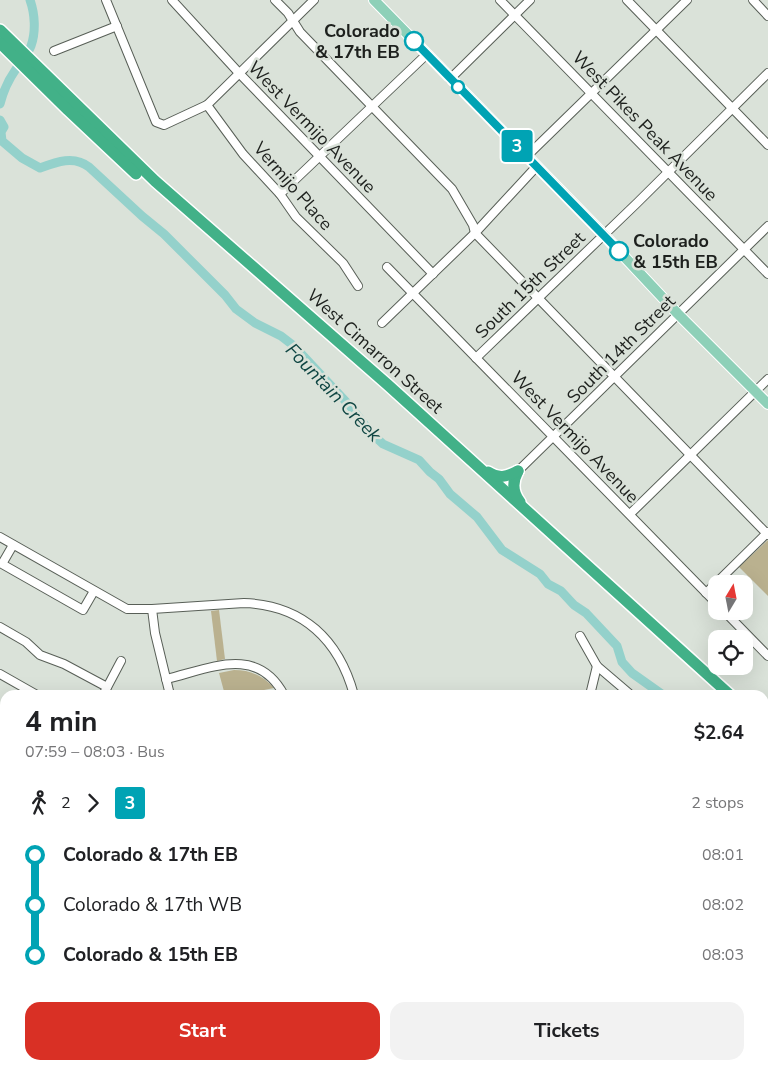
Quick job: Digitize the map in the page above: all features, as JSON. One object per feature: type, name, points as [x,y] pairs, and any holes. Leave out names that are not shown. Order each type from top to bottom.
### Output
[{"type":"highway","name":"West Cimarron Street","points":[[0,30],[11,48],[136,173],[356,366],[713,690]]},
{"type":"highway","name":"West Cimarron Street","points":[[0,43],[11,48]]},
{"type":"highway","name":"West Cimarron Street","points":[[32,69],[388,385],[724,690]]},
{"type":"highway","points":[[462,452],[495,476],[504,477],[518,471]]},
{"type":"highway","points":[[518,471],[514,482],[514,492],[520,502],[538,522]]},
{"type":"main road","points":[[374,0],[604,235],[678,314],[768,404]]},
{"type":"street","points":[[106,0],[156,122],[164,125],[207,105],[314,0]]},
{"type":"street","points":[[275,0],[300,32],[452,189],[473,225],[475,233],[768,533],[706,592]]},
{"type":"street","name":"West Pikes Peak Avenue","points":[[500,0],[768,274]]},
{"type":"street","points":[[450,79],[530,0]]},
{"type":"street","points":[[628,0],[768,145]]},
{"type":"street","points":[[527,156],[687,0]]},
{"type":"street","points":[[753,0],[768,16]]},
{"type":"street","name":"West Vermijo Avenue","points":[[176,1],[239,73],[432,274]]},
{"type":"street","points":[[54,51],[117,26]]},
{"type":"street","points":[[280,194],[427,54]]},
{"type":"street","name":"South 15th Street","points":[[476,358],[768,73]]},
{"type":"street","name":"Vermijo Place","points":[[207,105],[243,154],[280,194],[296,217],[343,264],[358,286]]},
{"type":"street","points":[[382,323],[475,233],[536,166]]},
{"type":"street","name":"South 14th Street","points":[[518,471],[768,226]]},
{"type":"street","name":"West Vermijo Avenue","points":[[387,267],[706,592]]},
{"type":"street","points":[[630,514],[768,379]]},
{"type":"street","points":[[0,537],[127,609],[244,603],[256,603],[282,609],[307,622],[326,637],[340,658],[353,690]]},
{"type":"street","points":[[13,545],[2,564],[75,606],[84,610],[94,591]]},
{"type":"street","points":[[152,608],[155,634],[169,690]]},
{"type":"street","points":[[733,620],[768,656]]},
{"type":"street","points":[[0,627],[26,642],[47,659],[64,664],[107,688],[121,662]]},
{"type":"street","points":[[580,636],[597,666],[625,690]]},
{"type":"street","points":[[166,679],[225,665],[242,663],[254,666],[267,673],[282,690]]},
{"type":"street","points":[[591,690],[597,666]]},
{"type":"street","points":[[0,674],[29,690]]},
{"type":"shaded area","points":[[768,540],[768,596],[753,581],[753,575],[747,575],[739,567]]},
{"type":"shaded area","points":[[219,610],[225,659],[217,661],[211,611]]},
{"type":"shaded area","points":[[234,670],[246,671],[266,680],[274,688],[264,690],[224,690],[219,673]]},
{"type":"waterway","name":"Fountain Creek","points":[[0,104],[9,81],[33,41],[34,23],[30,0]]},
{"type":"waterway","name":"Fountain Creek","points":[[0,120],[4,127],[1,132],[2,141],[22,158],[40,168],[71,160],[83,163],[89,167],[164,234],[225,295],[236,309],[255,323],[281,336],[294,346],[383,444],[419,460],[439,479],[450,494],[477,517],[502,550],[540,574],[548,584],[561,591],[574,605],[586,613],[617,646],[622,662],[632,673],[656,690]]},
{"type":"bus line","name":"3","points":[[414,41],[619,251]]},
{"type":"place","name":"Colorado & 17th EB","points":[[414,41]]},
{"type":"place","name":"Colorado & 15th EB","points":[[619,251]]}]
